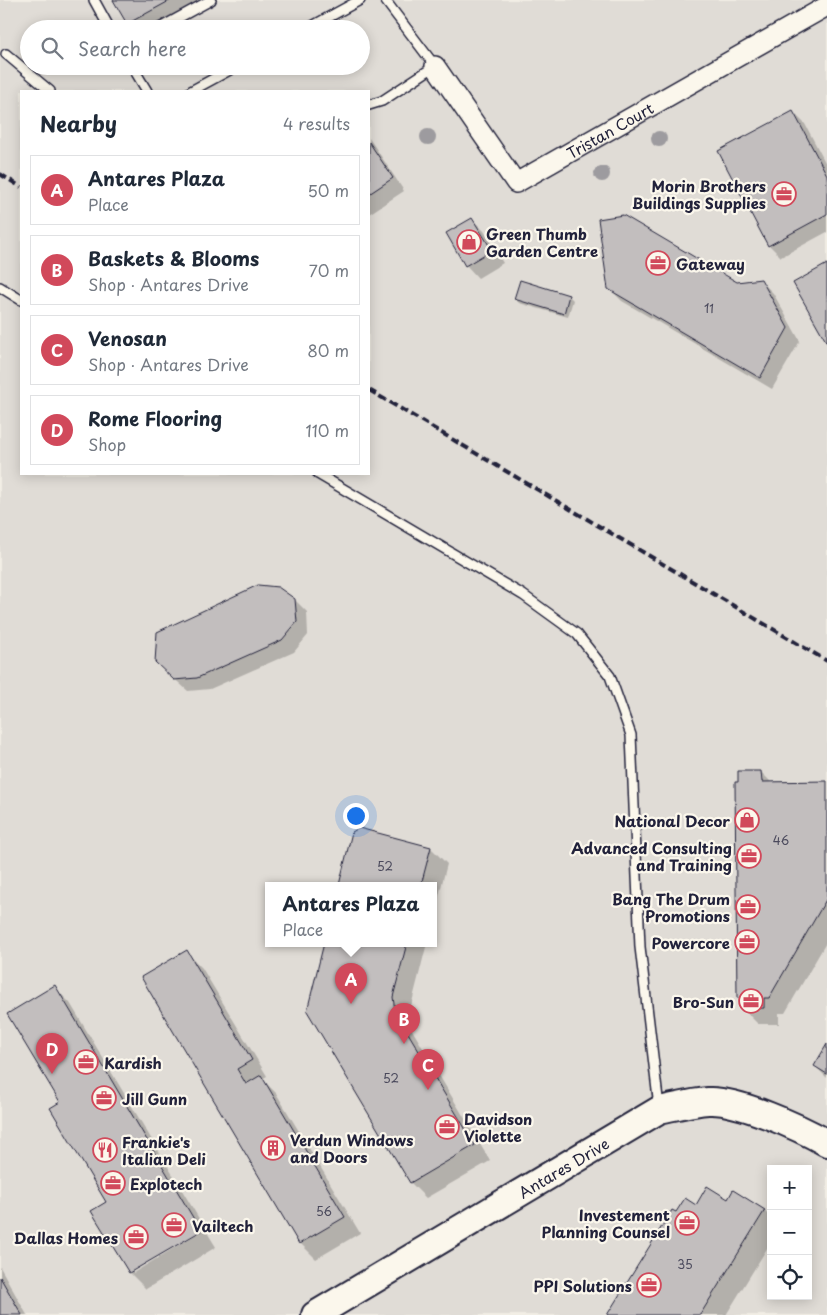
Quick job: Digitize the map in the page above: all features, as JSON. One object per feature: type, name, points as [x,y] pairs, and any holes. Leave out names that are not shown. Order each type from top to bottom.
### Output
[{"type":"street","name":"Tristan Court","points":[[435,66],[516,183],[827,6]]},
{"type":"street","name":"Antares Drive","points":[[316,1315],[659,1110],[709,1101],[742,1106],[808,1133],[827,1144]]},
{"type":"lane","points":[[94,0],[105,20]]},
{"type":"lane","points":[[174,20],[211,0]]},
{"type":"lane","points":[[323,20],[360,0]]},
{"type":"lane","points":[[370,105],[382,101],[435,66],[385,0]]},
{"type":"lane","points":[[6,54],[20,66]]},
{"type":"lane","points":[[31,75],[49,90]]},
{"type":"lane","points":[[137,75],[146,90]]},
{"type":"lane","points":[[193,90],[221,75]]},
{"type":"lane","points":[[0,287],[20,299]]},
{"type":"lane","points":[[320,475],[523,595],[577,634],[610,676],[630,735],[640,946],[659,1110]]},
{"type":"shaded area","points":[[0,0],[827,0],[827,1315],[0,1315]]},
{"type":"building","points":[[113,0],[171,0],[134,20],[125,20]]},
{"type":"building","name":"Morin Brothers Buildings Supplies","points":[[793,111],[827,175],[827,214],[768,246],[718,151]]},
{"type":"building","points":[[370,144],[393,178],[370,193]]},
{"type":"building","points":[[623,215],[737,282],[761,279],[788,328],[760,378],[608,289],[598,219]]},
{"type":"building","name":"Green Thumb Garden Centre","points":[[472,218],[492,250],[465,266],[446,233]]},
{"type":"building","points":[[827,264],[827,343],[793,283]]},
{"type":"building","points":[[520,280],[569,295],[564,314],[514,299]]},
{"type":"building","points":[[258,585],[278,587],[295,599],[297,622],[282,640],[197,678],[174,680],[155,662],[157,632]]},
{"type":"building","points":[[738,771],[761,771],[762,782],[827,781],[827,898],[769,998],[764,998],[764,1008],[741,1009],[741,998],[737,998],[735,782],[738,782]]},
{"type":"building","points":[[359,828],[431,847],[422,882],[340,882],[352,832]]},
{"type":"building","points":[[323,947],[406,947],[393,997],[395,1011],[475,1145],[410,1183],[307,1011]]},
{"type":"building","name":"Verdun Windows and Doors","points":[[187,950],[252,1060],[237,1069],[246,1084],[261,1075],[345,1217],[299,1244],[141,977]]},
{"type":"building","points":[[55,985],[201,1231],[129,1273],[91,1211],[106,1202],[50,1108],[60,1102],[7,1014]]},
{"type":"building","points":[[827,1044],[827,1074],[814,1066]]},
{"type":"building","points":[[707,1186],[728,1199],[733,1190],[765,1210],[700,1315],[607,1315],[672,1210],[676,1212],[685,1198],[696,1205]]},
{"type":"building","points":[[0,1277],[22,1315],[0,1315]]},
{"type":"railway","points":[[0,174],[20,186]]},
{"type":"railway","points":[[370,391],[827,661]]},
{"type":"place","name":"Morin Brothers Buildings Supplies","points":[[784,194]]},
{"type":"place","name":"Green Thumb Garden Centre","points":[[469,242]]},
{"type":"place","name":"Gateway","points":[[658,263]]},
{"type":"place","name":"National Decor","points":[[747,820]]},
{"type":"place","name":"Advanced Consulting and Training","points":[[749,856]]},
{"type":"place","name":"Bang The Drum Promotions","points":[[748,907]]},
{"type":"place","name":"Powercore","points":[[747,942]]},
{"type":"place","name":"Bro-Sun","points":[[751,1001]]},
{"type":"place","name":"Antares Plaza","points":[[351,1004]]},
{"type":"place","name":"Baskets & Blooms","points":[[404,1044]]},
{"type":"place","name":"Kardish","points":[[86,1062]]},
{"type":"place","name":"Rome Flooring","points":[[52,1074]]},
{"type":"place","name":"Venosan","points":[[428,1090]]},
{"type":"place","name":"Jill Gunn","points":[[104,1098]]},
{"type":"place","name":"Davidson Violette","points":[[447,1127]]},
{"type":"place","name":"Verdun Windows and Doors","points":[[273,1148]]},
{"type":"place","name":"Frankie's Italian Deli","points":[[105,1150]]},
{"type":"place","name":"Explotech","points":[[113,1183]]},
{"type":"place","name":"Investement Planning Counsel","points":[[687,1223]]},
{"type":"place","name":"Vailtech","points":[[174,1225]]},
{"type":"place","name":"Dallas Homes","points":[[136,1237]]},
{"type":"place","name":"PPI Solutions","points":[[649,1285]]}]
